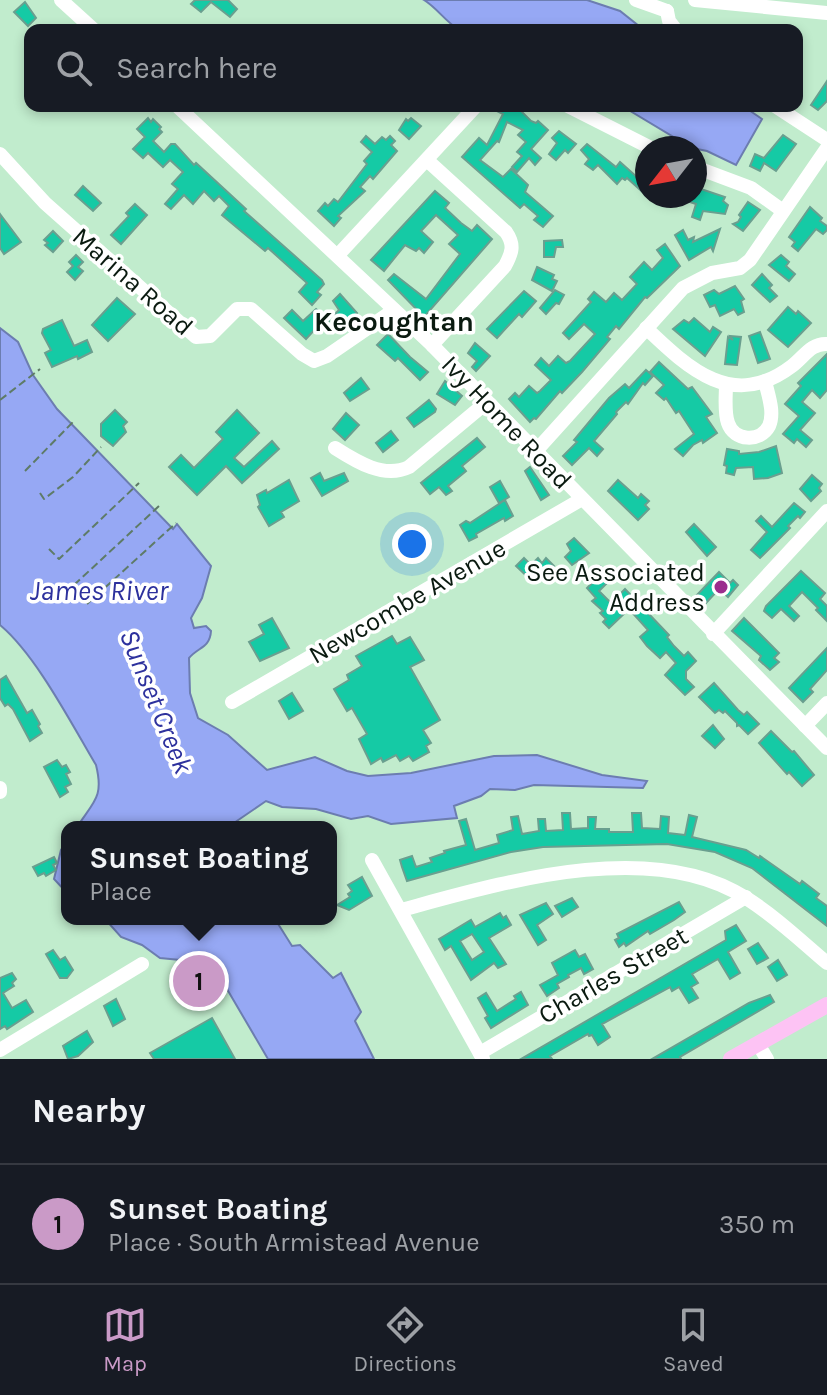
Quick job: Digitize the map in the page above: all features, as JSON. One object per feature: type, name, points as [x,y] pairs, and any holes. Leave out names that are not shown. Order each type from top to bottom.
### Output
[{"type":"main road","points":[[731,1059],[827,1005]]},
{"type":"street","points":[[61,0],[87,24]]},
{"type":"street","points":[[636,0],[667,11]]},
{"type":"street","points":[[671,24],[667,11],[674,1],[679,0]]},
{"type":"street","points":[[695,0],[827,13]]},
{"type":"street","name":"Ivy Home Road","points":[[183,112],[432,345],[827,748]]},
{"type":"street","points":[[338,255],[471,112]]},
{"type":"street","points":[[580,112],[635,140]]},
{"type":"street","points":[[784,112],[827,140]]},
{"type":"street","points":[[535,452],[683,288],[712,273],[740,268],[750,260],[827,148]]},
{"type":"street","name":"Marina Road","points":[[0,154],[45,203],[196,337],[210,336],[237,309],[251,309],[314,361],[327,356],[394,310]]},
{"type":"street","points":[[428,161],[512,241],[512,253],[505,266],[432,345]]},
{"type":"street","points":[[707,172],[751,188],[783,211]]},
{"type":"street","points":[[646,328],[694,372],[726,384],[765,381],[789,368],[816,345],[827,344]]},
{"type":"street","points":[[726,384],[728,424],[734,433],[750,439],[762,434],[771,416],[765,381]]},
{"type":"street","points":[[335,448],[383,471],[400,471],[409,467],[487,402]]},
{"type":"street","name":"Newcombe Avenue","points":[[232,702],[582,499]]},
{"type":"street","points":[[713,634],[827,511]]},
{"type":"street","points":[[805,726],[827,703]]},
{"type":"street","points":[[372,860],[481,1056]]},
{"type":"street","points":[[401,910],[522,878],[607,868],[678,872],[713,882],[746,897],[827,963]]},
{"type":"street","name":"Charles Street","points":[[481,1056],[746,897]]},
{"type":"street","points":[[0,1050],[142,964]]},
{"type":"street","points":[[758,1044],[767,1059]]},
{"type":"path","points":[[0,400],[40,369]]},
{"type":"path","points":[[25,471],[73,422]]},
{"type":"path","points":[[40,493],[44,499],[101,447]]},
{"type":"path","points":[[49,549],[59,559],[139,483]]},
{"type":"path","points":[[74,585],[159,506]]},
{"type":"path","points":[[87,604],[176,523]]},
{"type":"water","points":[[424,0],[587,0],[620,11],[636,24],[450,24]]},
{"type":"water","points":[[632,112],[752,112],[762,119],[736,165],[707,151],[707,136],[672,136]]},
{"type":"water","name":"James River","points":[[0,328],[18,342],[33,375],[57,409],[173,529],[177,524],[211,566],[202,598],[191,618],[194,628],[206,626],[211,631],[206,644],[189,658],[190,693],[198,718],[228,735],[267,770],[315,757],[368,776],[411,773],[494,756],[537,755],[602,775],[647,781],[643,788],[534,785],[515,790],[490,789],[481,796],[454,806],[457,818],[391,824],[368,816],[351,819],[316,809],[282,807],[266,801],[237,821],[81,821],[98,792],[96,765],[40,671],[0,625]]},
{"type":"water","points":[[61,850],[61,887],[54,879]]},
{"type":"water","points":[[110,925],[279,925],[292,946],[300,945],[333,978],[341,973],[361,1012],[355,1021],[374,1059],[268,1059],[217,972],[201,962],[160,958],[142,945],[121,937]]},
{"type":"building","points":[[195,0],[228,0],[237,9],[230,17],[211,2],[201,12],[191,4]]},
{"type":"building","points":[[25,2],[36,18],[26,24],[14,12]]},
{"type":"building","points":[[827,81],[827,101],[818,110],[811,105]]},
{"type":"building","points":[[499,112],[522,112],[548,130],[531,149],[541,158],[535,165],[529,158],[517,172],[512,167],[522,156],[517,152],[526,142],[518,135],[523,130],[507,122],[499,142],[480,160],[503,177],[511,169],[528,185],[525,192],[553,216],[543,227],[534,220],[538,216],[524,204],[520,208],[462,157],[479,138],[487,145],[503,114]]},
{"type":"building","points":[[148,118],[161,127],[162,132],[153,141],[164,152],[175,144],[194,165],[196,163],[246,209],[244,211],[322,280],[324,284],[317,292],[321,295],[312,305],[299,292],[307,283],[268,248],[265,251],[222,215],[229,206],[219,196],[214,201],[204,191],[193,204],[184,195],[171,209],[165,204],[178,189],[172,184],[183,172],[170,160],[163,167],[148,153],[143,158],[133,149],[145,137],[137,129]]},
{"type":"building","points":[[411,118],[421,126],[409,139],[399,130],[406,119]]},
{"type":"building","points":[[559,131],[576,144],[556,160],[549,154],[557,143],[552,138]]},
{"type":"building","points":[[783,135],[796,144],[776,171],[764,163],[760,171],[750,166],[755,154],[764,158]]},
{"type":"building","points":[[366,136],[375,144],[382,137],[386,140],[390,136],[395,141],[391,145],[397,151],[373,179],[370,176],[360,187],[365,191],[338,216],[341,218],[334,226],[318,211],[325,203],[328,206],[334,199],[338,202],[367,164],[364,161],[372,152],[361,142]]},
{"type":"building","points":[[587,144],[616,167],[620,162],[635,175],[635,185],[627,178],[622,178],[617,184],[598,165],[593,170],[585,164],[589,159],[581,150]]},
{"type":"building","points":[[83,186],[101,203],[93,211],[75,195]]},
{"type":"building","points":[[435,191],[449,203],[445,208],[461,223],[472,231],[477,225],[492,239],[424,317],[388,280],[394,274],[426,299],[460,254],[449,244],[458,235],[436,215],[421,231],[433,242],[424,253],[419,248],[416,251],[405,245],[384,271],[371,260]]},
{"type":"building","points":[[707,191],[725,197],[723,201],[728,205],[725,214],[703,211],[700,220],[692,217],[695,208],[707,208]]},
{"type":"building","points":[[748,202],[760,210],[743,231],[733,224],[738,222]]},
{"type":"building","points":[[135,204],[147,215],[121,244],[111,235],[129,216],[126,213]]},
{"type":"building","points":[[810,207],[822,218],[820,221],[827,226],[827,230],[823,234],[816,229],[798,251],[789,237]]},
{"type":"building","points":[[0,214],[21,242],[4,254],[0,248]]},
{"type":"building","points":[[720,229],[713,251],[711,247],[689,260],[675,235],[683,230],[688,240],[694,237],[693,242]]},
{"type":"building","points":[[53,231],[63,241],[53,252],[44,240]]},
{"type":"building","points":[[562,240],[563,247],[556,247],[554,257],[544,257],[544,241]]},
{"type":"building","points":[[665,244],[680,266],[645,297],[619,329],[616,326],[607,337],[610,339],[582,372],[530,422],[509,399],[515,393],[519,397],[529,386],[537,393],[540,391],[551,380],[535,365],[541,358],[549,366],[558,356],[566,363],[595,334],[584,324],[569,339],[563,333],[591,302],[588,299],[594,292],[606,302],[614,293],[622,300],[637,284],[630,277],[644,262],[652,270],[663,258],[657,250]]},
{"type":"building","points":[[76,255],[83,262],[78,267],[83,271],[75,280],[67,272],[73,266],[69,262]]},
{"type":"building","points":[[781,255],[789,262],[786,266],[795,274],[789,281],[769,265]]},
{"type":"building","points":[[537,267],[554,275],[552,279],[557,281],[552,291],[532,280]]},
{"type":"building","points":[[762,274],[777,296],[770,302],[752,285]]},
{"type":"building","points":[[735,286],[744,299],[741,301],[744,312],[738,315],[734,309],[720,316],[715,305],[710,307],[704,295],[714,290],[719,294]]},
{"type":"building","points":[[555,290],[564,295],[559,304],[556,303],[546,314],[540,308]]},
{"type":"building","points":[[524,291],[536,301],[497,338],[487,329]]},
{"type":"building","points":[[340,294],[357,313],[344,328],[332,317],[339,310],[333,301]]},
{"type":"building","points":[[117,298],[135,314],[108,341],[92,325]]},
{"type":"building","points":[[788,307],[796,314],[798,311],[811,323],[788,347],[768,330]]},
{"type":"building","points":[[316,309],[329,321],[321,330],[317,327],[306,339],[284,318],[292,310],[303,321]]},
{"type":"building","points":[[694,318],[710,332],[713,327],[721,332],[705,356],[673,329],[684,320],[689,323]]},
{"type":"building","points":[[62,320],[74,346],[87,340],[92,352],[52,367],[45,353],[51,350],[42,333],[43,329]]},
{"type":"building","points":[[760,332],[770,359],[758,363],[749,336]]},
{"type":"building","points":[[388,334],[428,372],[420,380],[398,358],[395,361],[377,345]]},
{"type":"building","points":[[730,336],[741,337],[737,365],[725,364],[728,337],[733,340]]},
{"type":"building","points":[[475,343],[490,356],[476,371],[472,367],[477,361],[468,353]]},
{"type":"building","points":[[827,354],[827,390],[820,398],[812,390],[802,402],[815,413],[800,430],[812,440],[806,447],[797,439],[794,443],[783,434],[799,416],[785,404],[801,386],[798,383]]},
{"type":"building","points":[[659,362],[688,389],[692,387],[712,414],[706,417],[717,433],[703,443],[702,440],[693,445],[683,456],[675,449],[694,434],[679,411],[676,413],[666,398],[664,400],[656,393],[664,385],[650,372]]},
{"type":"building","points":[[646,370],[653,376],[645,385],[643,383],[628,404],[626,402],[616,412],[594,441],[603,449],[597,456],[589,448],[572,465],[563,456],[577,442],[574,440],[609,398],[625,384],[629,388]]},
{"type":"building","points":[[361,378],[369,389],[350,401],[344,393]]},
{"type":"building","points":[[445,381],[462,396],[455,405],[437,394]]},
{"type":"building","points":[[429,400],[435,412],[414,427],[407,418]]},
{"type":"building","points":[[115,410],[127,422],[123,426],[126,432],[113,446],[101,436],[101,424]]},
{"type":"building","points":[[237,410],[259,433],[234,458],[244,467],[272,441],[279,449],[242,483],[226,466],[197,495],[169,467],[181,455],[194,468],[223,439],[216,432]]},
{"type":"building","points":[[346,413],[359,425],[345,440],[333,429]]},
{"type":"building","points":[[391,431],[398,440],[383,452],[376,443]]},
{"type":"building","points":[[477,438],[485,447],[462,466],[466,471],[448,486],[452,491],[446,495],[439,487],[430,494],[421,483]]},
{"type":"building","points":[[776,446],[782,473],[754,479],[753,467],[736,468],[734,475],[726,473],[727,449],[739,451],[739,454]]},
{"type":"building","points":[[530,467],[549,495],[541,500],[525,471]]},
{"type":"building","points":[[320,473],[324,481],[344,473],[348,481],[322,496],[311,478]]},
{"type":"building","points":[[812,475],[822,484],[819,488],[821,491],[811,501],[800,489]]},
{"type":"building","points":[[289,480],[299,501],[281,512],[284,517],[269,526],[258,507],[257,495],[266,490],[267,493]]},
{"type":"building","points":[[618,480],[638,498],[641,494],[649,501],[645,505],[649,509],[638,520],[608,491]]},
{"type":"building","points":[[500,481],[509,497],[499,503],[490,487]]},
{"type":"building","points":[[505,500],[513,516],[505,521],[504,518],[469,541],[460,525],[466,521],[470,523]]},
{"type":"building","points":[[794,503],[805,512],[760,558],[751,550],[767,532],[756,521],[761,516],[772,527]]},
{"type":"building","points":[[694,524],[716,547],[707,556],[686,532]]},
{"type":"building","points":[[574,538],[589,553],[572,565],[565,557],[571,551],[567,544]]},
{"type":"building","points":[[524,558],[531,565],[538,558],[542,563],[546,558],[554,566],[533,582],[516,566]]},
{"type":"building","points":[[600,566],[613,577],[599,591],[611,603],[625,589],[669,635],[667,637],[674,646],[684,656],[688,652],[696,661],[686,671],[686,679],[694,687],[685,695],[665,675],[676,663],[666,652],[660,658],[647,646],[640,637],[648,630],[629,609],[609,628],[603,622],[606,619],[600,613],[603,611],[592,601],[596,598],[587,588],[597,578],[594,572]]},
{"type":"building","points":[[801,571],[825,593],[820,599],[827,606],[827,621],[802,592],[789,606],[799,616],[794,621],[781,609],[772,618],[764,611]]},
{"type":"building","name":"See Associated Address","points":[[719,572],[730,583],[733,580],[738,585],[728,597],[719,589],[705,604],[696,596]]},
{"type":"building","points":[[272,618],[289,648],[260,661],[249,642],[264,634],[259,625]]},
{"type":"building","points":[[744,618],[779,653],[774,658],[779,662],[770,670],[759,660],[761,656],[732,631]]},
{"type":"building","points":[[392,636],[397,644],[410,637],[424,660],[410,667],[440,720],[423,730],[431,743],[426,746],[429,752],[413,761],[409,756],[400,761],[396,755],[371,764],[359,739],[367,734],[352,708],[347,711],[334,689],[349,680],[347,675],[362,666],[356,656]]},
{"type":"building","points":[[827,648],[827,670],[803,702],[789,688]]},
{"type":"building","points":[[6,676],[27,713],[32,710],[40,724],[42,733],[30,741],[13,709],[8,704],[5,706],[0,698],[0,680]]},
{"type":"building","points":[[714,683],[738,710],[744,715],[747,712],[759,724],[748,734],[725,711],[715,713],[699,697]]},
{"type":"building","points":[[292,693],[303,711],[289,719],[279,701]]},
{"type":"building","points":[[713,725],[724,739],[715,748],[702,736]]},
{"type":"building","points":[[771,731],[794,751],[814,775],[802,786],[759,743]]},
{"type":"building","points":[[57,760],[62,767],[66,765],[71,784],[65,787],[68,792],[60,797],[44,767]]},
{"type":"building","points":[[562,813],[570,813],[571,829],[588,828],[588,817],[596,817],[595,829],[609,829],[609,832],[633,832],[632,813],[641,813],[642,828],[660,829],[661,816],[669,817],[668,833],[685,835],[689,815],[697,817],[692,837],[760,856],[819,894],[816,898],[827,906],[827,926],[752,868],[715,852],[667,844],[543,847],[511,852],[407,881],[400,860],[412,856],[416,867],[432,862],[430,858],[444,851],[466,845],[459,821],[466,819],[475,850],[499,843],[497,835],[513,830],[511,817],[518,816],[522,834],[539,831],[538,819],[545,819],[546,831],[563,830]]},
{"type":"building","points":[[54,857],[56,870],[46,876],[44,873],[38,876],[33,867]]},
{"type":"building","points":[[362,877],[372,896],[349,910],[337,905],[350,897],[348,894],[352,891],[348,885]]},
{"type":"building","points":[[572,898],[578,907],[562,917],[555,906]]},
{"type":"building","points":[[679,902],[685,912],[650,934],[648,931],[626,946],[624,943],[619,947],[615,940],[619,938],[617,934]]},
{"type":"building","points":[[546,903],[553,914],[537,925],[546,940],[538,945],[520,915]]},
{"type":"building","points":[[500,913],[511,925],[489,938],[506,964],[498,968],[494,963],[471,980],[451,946],[445,950],[439,939],[471,920],[475,927]],"holes":[[[472,934],[484,952],[472,960],[460,941]]]},
{"type":"building","points":[[736,925],[746,941],[728,952],[740,973],[730,979],[718,959],[692,974],[698,983],[691,987],[698,998],[689,1003],[679,987],[672,991],[670,987],[602,1024],[610,1037],[598,1045],[588,1034],[550,1056],[552,1059],[521,1059],[726,940],[725,931]]},
{"type":"building","points":[[758,943],[768,958],[757,964],[748,949]]},
{"type":"building","points":[[53,950],[60,960],[65,957],[73,970],[67,978],[60,978],[46,954]]},
{"type":"building","points":[[575,950],[579,957],[585,954],[593,969],[584,974],[581,968],[568,975],[557,984],[559,988],[547,996],[540,985],[558,975],[552,963]]},
{"type":"building","points":[[778,960],[787,975],[777,981],[768,967]]},
{"type":"building","points":[[189,966],[193,973],[199,969],[208,987],[200,992],[189,976],[183,979],[179,972]]},
{"type":"building","points":[[12,973],[16,979],[12,983],[14,986],[3,993],[12,1008],[26,1000],[33,1012],[7,1029],[5,1026],[0,1029],[0,978]]},
{"type":"building","points":[[521,992],[528,1005],[491,1028],[478,998],[486,993],[497,1011]]},
{"type":"building","points":[[770,995],[774,1002],[681,1059],[652,1059],[749,1003]]},
{"type":"building","points":[[116,999],[125,1019],[113,1026],[104,1006]]},
{"type":"building","points":[[212,1018],[235,1059],[154,1059],[150,1053]]},
{"type":"building","points":[[87,1031],[93,1042],[78,1056],[68,1059],[63,1046]]},
{"type":"place","name":"See Associated Address","points":[[721,587]]},
{"type":"place","name":"Sunset Boating","points":[[199,981]]},
{"type":"district","name":"Kecoughtan","points":[[394,321]]},
{"type":"water label","name":"Sunset Creek","points":[[157,701]]}]
